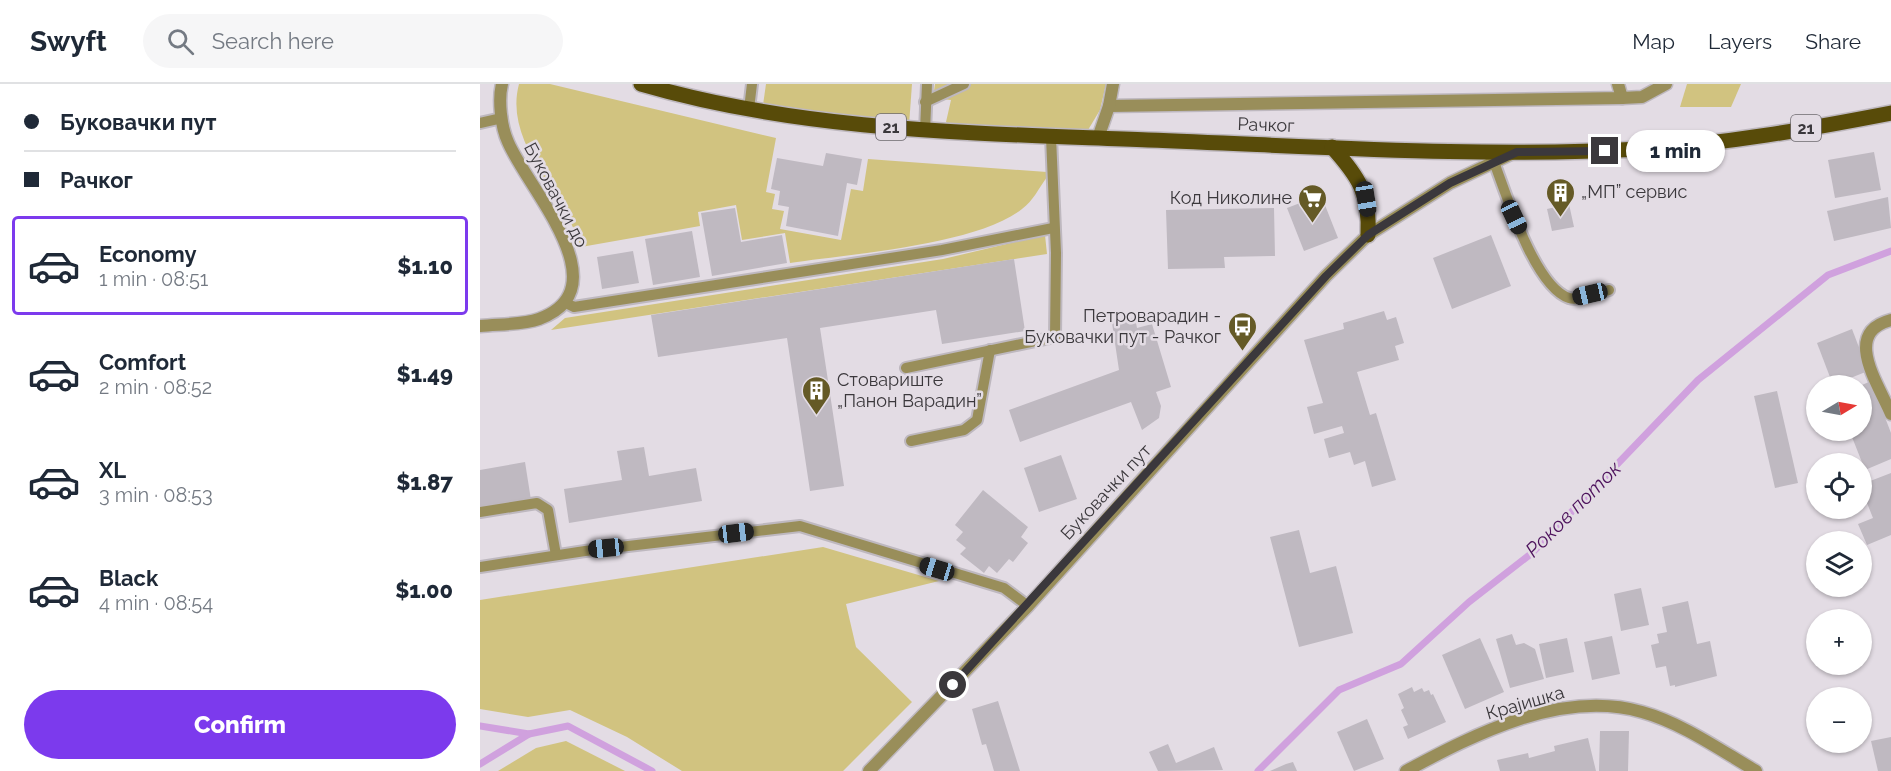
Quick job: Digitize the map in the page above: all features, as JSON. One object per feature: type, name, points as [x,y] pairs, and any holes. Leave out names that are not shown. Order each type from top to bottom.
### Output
[{"type":"main road","name":"Рачког","points":[[641,84],[749,109],[830,121],[925,130],[1421,152],[1605,151],[1678,146],[1767,135],[1891,113]]},
{"type":"main road","points":[[1332,147],[1361,184],[1369,217],[1368,235]]},
{"type":"street","name":"Буковачки до","points":[[502,84],[502,118],[507,141],[547,209],[569,255],[574,271],[573,289],[566,303]]},
{"type":"street","points":[[1098,138],[1109,106],[1113,84]]},
{"type":"street","points":[[1618,84],[1622,98]]},
{"type":"street","points":[[1109,106],[1622,98],[1642,97],[1666,84]]},
{"type":"street","name":"Буковачки пут","points":[[869,771],[1028,606],[1326,276],[1368,235],[1450,183],[1517,152]]},
{"type":"street","points":[[480,326],[538,320],[566,303]]},
{"type":"street","points":[[1891,320],[1878,323],[1868,333],[1864,343],[1867,356],[1891,414]]},
{"type":"street","name":"Крајишка","points":[[1406,771],[1493,730],[1561,709],[1588,705],[1642,712],[1679,727],[1756,771]]},
{"type":"lane","points":[[749,109],[752,84]]},
{"type":"lane","points":[[925,130],[927,84]]},
{"type":"lane","points":[[925,102],[964,84]]},
{"type":"lane","points":[[480,123],[502,118]]},
{"type":"lane","points":[[906,368],[1055,337],[1051,137]]},
{"type":"lane","points":[[1494,162],[1514,217],[1545,278],[1571,299],[1609,290]]},
{"type":"lane","points":[[566,303],[574,307],[932,251],[1053,228]]},
{"type":"lane","points":[[911,441],[964,430],[977,420],[990,350]]},
{"type":"lane","points":[[480,512],[537,503],[543,505],[548,510],[556,555]]},
{"type":"lane","points":[[480,567],[556,555],[801,526],[1004,588],[1028,606]]},
{"type":"shaded area","points":[[519,84],[550,84],[776,138],[766,192],[775,194],[772,209],[784,211],[780,229],[841,240],[851,189],[863,191],[868,159],[1047,172],[1047,177],[1026,206],[1001,221],[944,240],[878,251],[790,263],[785,233],[742,240],[736,205],[698,212],[700,226],[581,247],[573,227],[527,148],[516,106]]},
{"type":"shaded area","points":[[766,84],[912,84],[909,125],[763,105]]},
{"type":"shaded area","points":[[935,84],[1106,84],[1100,110],[1082,140],[957,132],[946,122],[951,100],[933,98]]},
{"type":"shaded area","points":[[1687,84],[1741,84],[1731,107],[1680,107]]},
{"type":"shaded area","points":[[1045,235],[1047,254],[551,330],[565,318],[943,259]]},
{"type":"shaded area","points":[[823,547],[939,581],[846,604],[856,647],[912,702],[843,771],[682,771],[627,737],[570,710],[528,717],[480,709],[480,600]]},
{"type":"shaded area","points":[[566,741],[625,771],[498,771],[536,748]]},
{"type":"building","points":[[1874,152],[1881,190],[1835,198],[1828,160]]},
{"type":"building","points":[[826,153],[862,159],[857,185],[847,183],[838,236],[786,226],[789,207],[778,205],[780,191],[771,189],[777,158],[823,166]]},
{"type":"building","name":"Код Николине","points":[[1321,195],[1338,238],[1304,251],[1287,208]]},
{"type":"building","points":[[1888,197],[1891,228],[1834,241],[1827,211]]},
{"type":"building","name":"„МП” сервис","points":[[1569,204],[1574,227],[1552,231],[1547,209]]},
{"type":"building","points":[[735,208],[741,242],[782,235],[787,263],[712,276],[701,213]]},
{"type":"building","points":[[1274,208],[1275,256],[1224,257],[1225,268],[1168,269],[1166,210]]},
{"type":"building","points":[[692,231],[700,277],[653,285],[645,239]]},
{"type":"building","points":[[1491,235],[1511,286],[1452,309],[1433,258]]},
{"type":"building","points":[[633,251],[639,283],[602,289],[597,257]]},
{"type":"building","name":"Стовариште „Панон Варадин”","points":[[1014,259],[1025,331],[942,344],[936,310],[820,328],[844,486],[810,491],[787,338],[658,357],[651,315]]},
{"type":"building","points":[[1384,311],[1387,320],[1396,317],[1404,343],[1395,346],[1399,360],[1357,372],[1370,415],[1376,413],[1396,480],[1372,487],[1365,461],[1354,465],[1350,452],[1329,458],[1324,439],[1344,433],[1342,426],[1314,434],[1307,407],[1323,403],[1304,340],[1344,329],[1343,323]]},
{"type":"building","points":[[1135,317],[1137,328],[1152,324],[1171,387],[1156,392],[1161,406],[1159,418],[1142,430],[1131,402],[1020,442],[1009,410],[1119,370],[1112,323]]},
{"type":"building","points":[[1852,329],[1868,371],[1858,375],[1829,375],[1817,343]]},
{"type":"building","points":[[1872,384],[1891,433],[1891,459],[1872,467],[1872,453],[1858,453],[1854,441],[1872,441]]},
{"type":"building","points":[[1777,391],[1798,483],[1775,488],[1754,396]]},
{"type":"building","points":[[644,447],[649,476],[696,468],[702,501],[569,523],[564,489],[622,480],[617,451]]},
{"type":"building","points":[[1061,455],[1077,499],[1039,512],[1024,468]]},
{"type":"building","points":[[525,462],[531,500],[480,508],[480,470]]},
{"type":"building","points":[[1891,473],[1891,535],[1872,543],[1872,531],[1861,531],[1858,524],[1873,518],[1872,480]]},
{"type":"building","points":[[983,490],[1028,527],[1021,537],[1028,543],[1013,562],[1009,559],[997,573],[989,566],[984,573],[960,554],[966,548],[956,540],[963,532],[955,525]]},
{"type":"building","points":[[1299,530],[1310,573],[1336,566],[1353,633],[1299,647],[1270,537]]},
{"type":"building","points":[[1641,588],[1649,625],[1621,631],[1614,594]]},
{"type":"building","points":[[1688,601],[1697,644],[1710,641],[1717,676],[1675,687],[1675,685],[1670,686],[1666,666],[1656,668],[1651,645],[1659,643],[1657,634],[1667,632],[1662,607]]},
{"type":"building","points":[[1512,634],[1516,645],[1524,643],[1535,649],[1544,679],[1510,688],[1496,639]]},
{"type":"building","points":[[1612,636],[1620,674],[1592,680],[1584,642]]},
{"type":"building","points":[[1480,638],[1504,692],[1465,709],[1442,655]]},
{"type":"building","points":[[1567,638],[1574,672],[1546,678],[1539,644]]},
{"type":"building","points":[[1412,687],[1414,692],[1422,688],[1424,692],[1429,690],[1431,695],[1433,694],[1446,722],[1408,739],[1403,727],[1408,725],[1401,710],[1404,708],[1398,694]]},
{"type":"building","points":[[998,701],[1020,771],[994,771],[986,744],[982,745],[972,709]]},
{"type":"building","points":[[1367,719],[1384,759],[1354,771],[1337,732]]},
{"type":"building","points":[[1600,731],[1629,731],[1628,771],[1599,771]]},
{"type":"building","points":[[1891,737],[1891,771],[1878,771],[1872,741]]},
{"type":"building","points":[[1588,738],[1596,771],[1500,771],[1497,760],[1528,753],[1529,758],[1555,751],[1554,746]]},
{"type":"building","points":[[1168,744],[1176,763],[1214,747],[1223,770],[1158,771],[1149,752]]},
{"type":"building","points":[[1293,762],[1297,771],[1270,771],[1286,764]]},
{"type":"waterway","name":"Роков поток","points":[[1258,771],[1339,690],[1401,664],[1469,602],[1532,553],[1698,380],[1828,275],[1891,251]]},
{"type":"waterway","name":"Роков поток","points":[[480,726],[529,734],[568,726],[652,771]]},
{"type":"waterway","points":[[480,764],[529,734]]},
{"type":"place","name":"„МП” сервис","points":[[1560,218]]},
{"type":"place","name":"Код Николине","points":[[1313,224]]},
{"type":"place","name":"Петроварадин - Буковачки пут - Рачког","points":[[1242,352]]},
{"type":"place","name":"Стовариште „Панон Варадин”","points":[[816,416]]},
{"type":"route","points":[[953,685],[1028,606],[1326,276],[1368,235],[1450,183],[1517,152],[1605,151]]}]
